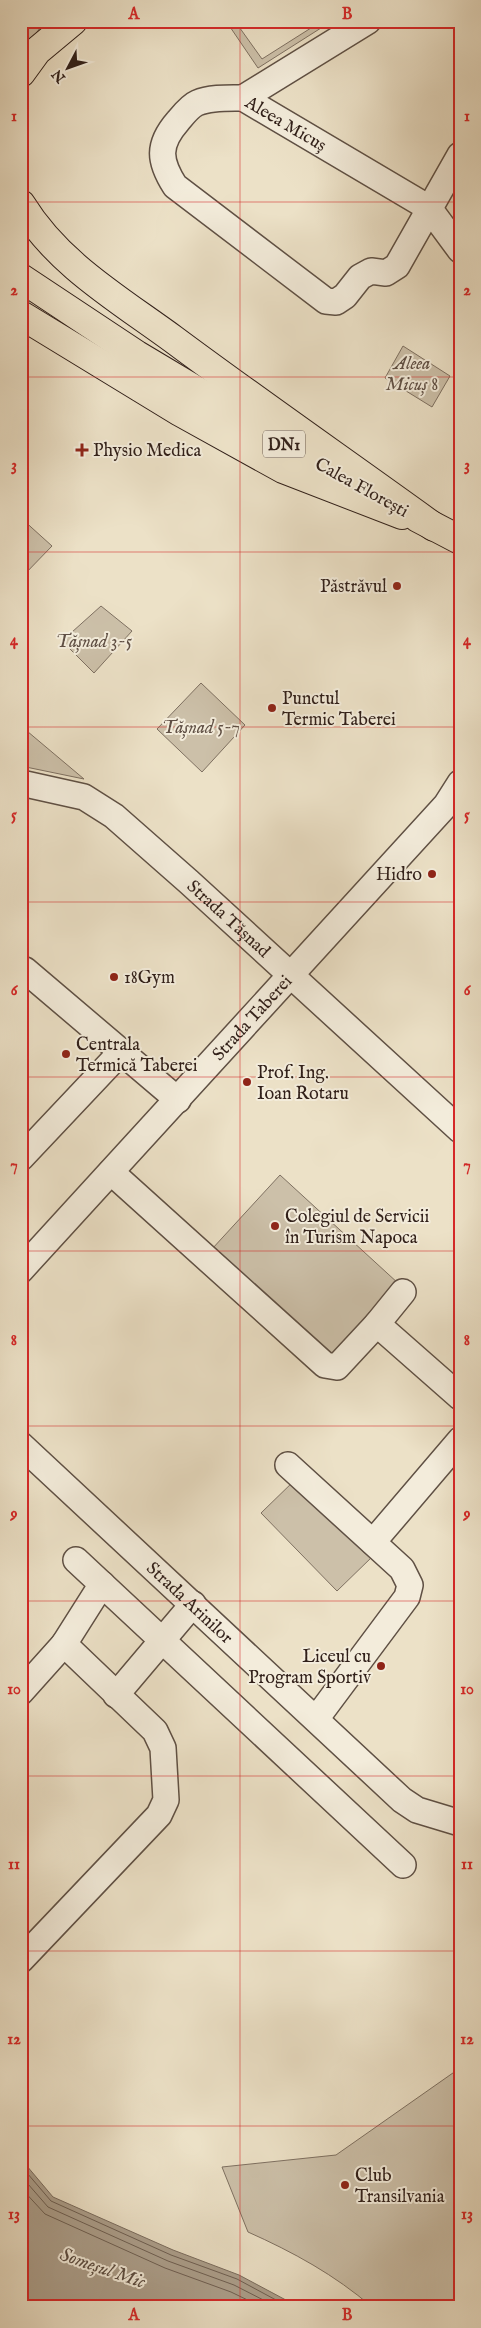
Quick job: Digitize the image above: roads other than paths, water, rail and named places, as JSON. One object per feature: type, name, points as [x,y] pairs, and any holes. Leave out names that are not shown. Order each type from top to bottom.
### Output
[{"type":"main road","points":[[21,73],[37,51],[73,21]]},
{"type":"main road","points":[[21,204],[41,234],[77,269],[434,527]]},
{"type":"main road","name":"Calea Florești","points":[[21,278],[137,354],[285,445],[460,540]]},
{"type":"main road","points":[[21,315],[180,412],[283,469],[434,527]]},
{"type":"street","name":"Aleea Micuș","points":[[368,21],[243,98],[430,208]]},
{"type":"street","points":[[243,98],[215,99],[197,103],[182,116],[168,132],[162,152],[165,170],[175,186],[326,301],[336,302],[345,296],[360,277],[371,272],[386,273],[397,266],[460,155]]},
{"type":"street","points":[[430,208],[460,250]]},
{"type":"street","name":"Strada Tășnad","points":[[21,783],[84,797],[114,816],[175,869],[460,1130]]},
{"type":"street","name":"Strada Taberei","points":[[21,1270],[446,806],[460,783]]},
{"type":"street","points":[[21,974],[25,970],[178,1100]]},
{"type":"street","points":[[21,1158],[122,1051]]},
{"type":"street","points":[[111,1172],[325,1366],[337,1367],[377,1324],[403,1292]]},
{"type":"street","points":[[377,1324],[460,1397]]},
{"type":"street","points":[[373,1542],[460,1440]]},
{"type":"street","name":"Strada Arinilor","points":[[25,1457],[193,1604],[402,1800],[417,1810],[460,1823]]},
{"type":"street","points":[[288,1466],[402,1569],[410,1584],[407,1597],[316,1719]]},
{"type":"street","points":[[76,1560],[402,1865]]},
{"type":"street","points":[[21,1692],[64,1644],[102,1584]]},
{"type":"street","points":[[116,1695],[164,1641],[193,1604]]},
{"type":"street","points":[[21,1960],[159,1815],[166,1800],[163,1748],[155,1731],[64,1644]]},
{"type":"water","name":"Someșul Mic","points":[[21,2159],[53,2197],[173,2250],[239,2275],[299,2307],[21,2307]]},
{"type":"tram line","points":[[21,27],[33,21]]},
{"type":"place","name":"Physio Medica","points":[[82,450]]},
{"type":"place","name":"Păstrăvul","points":[[397,586]]},
{"type":"place","name":"Punctul Termic Taberei","points":[[272,708]]},
{"type":"place","name":"Hidro","points":[[432,874]]},
{"type":"place","name":"18Gym","points":[[114,977]]},
{"type":"place","name":"Centrala Termică Taberei","points":[[66,1054]]},
{"type":"place","name":"Prof. Ing. Ioan Rotaru","points":[[247,1082]]},
{"type":"place","name":"Colegiul de Servicii în Turism Napoca","points":[[275,1226]]},
{"type":"place","name":"Liceul cu Program Sportiv","points":[[381,1666]]},
{"type":"place","name":"Club Transilvania","points":[[345,2185]]},
{"type":"park label","name":"Aleea Micuș 8","points":[[412,373]]},
{"type":"park label","name":"Tășnad 3-5","points":[[94,641]]},
{"type":"park label","name":"Tășnad 5-7","points":[[201,727]]}]
